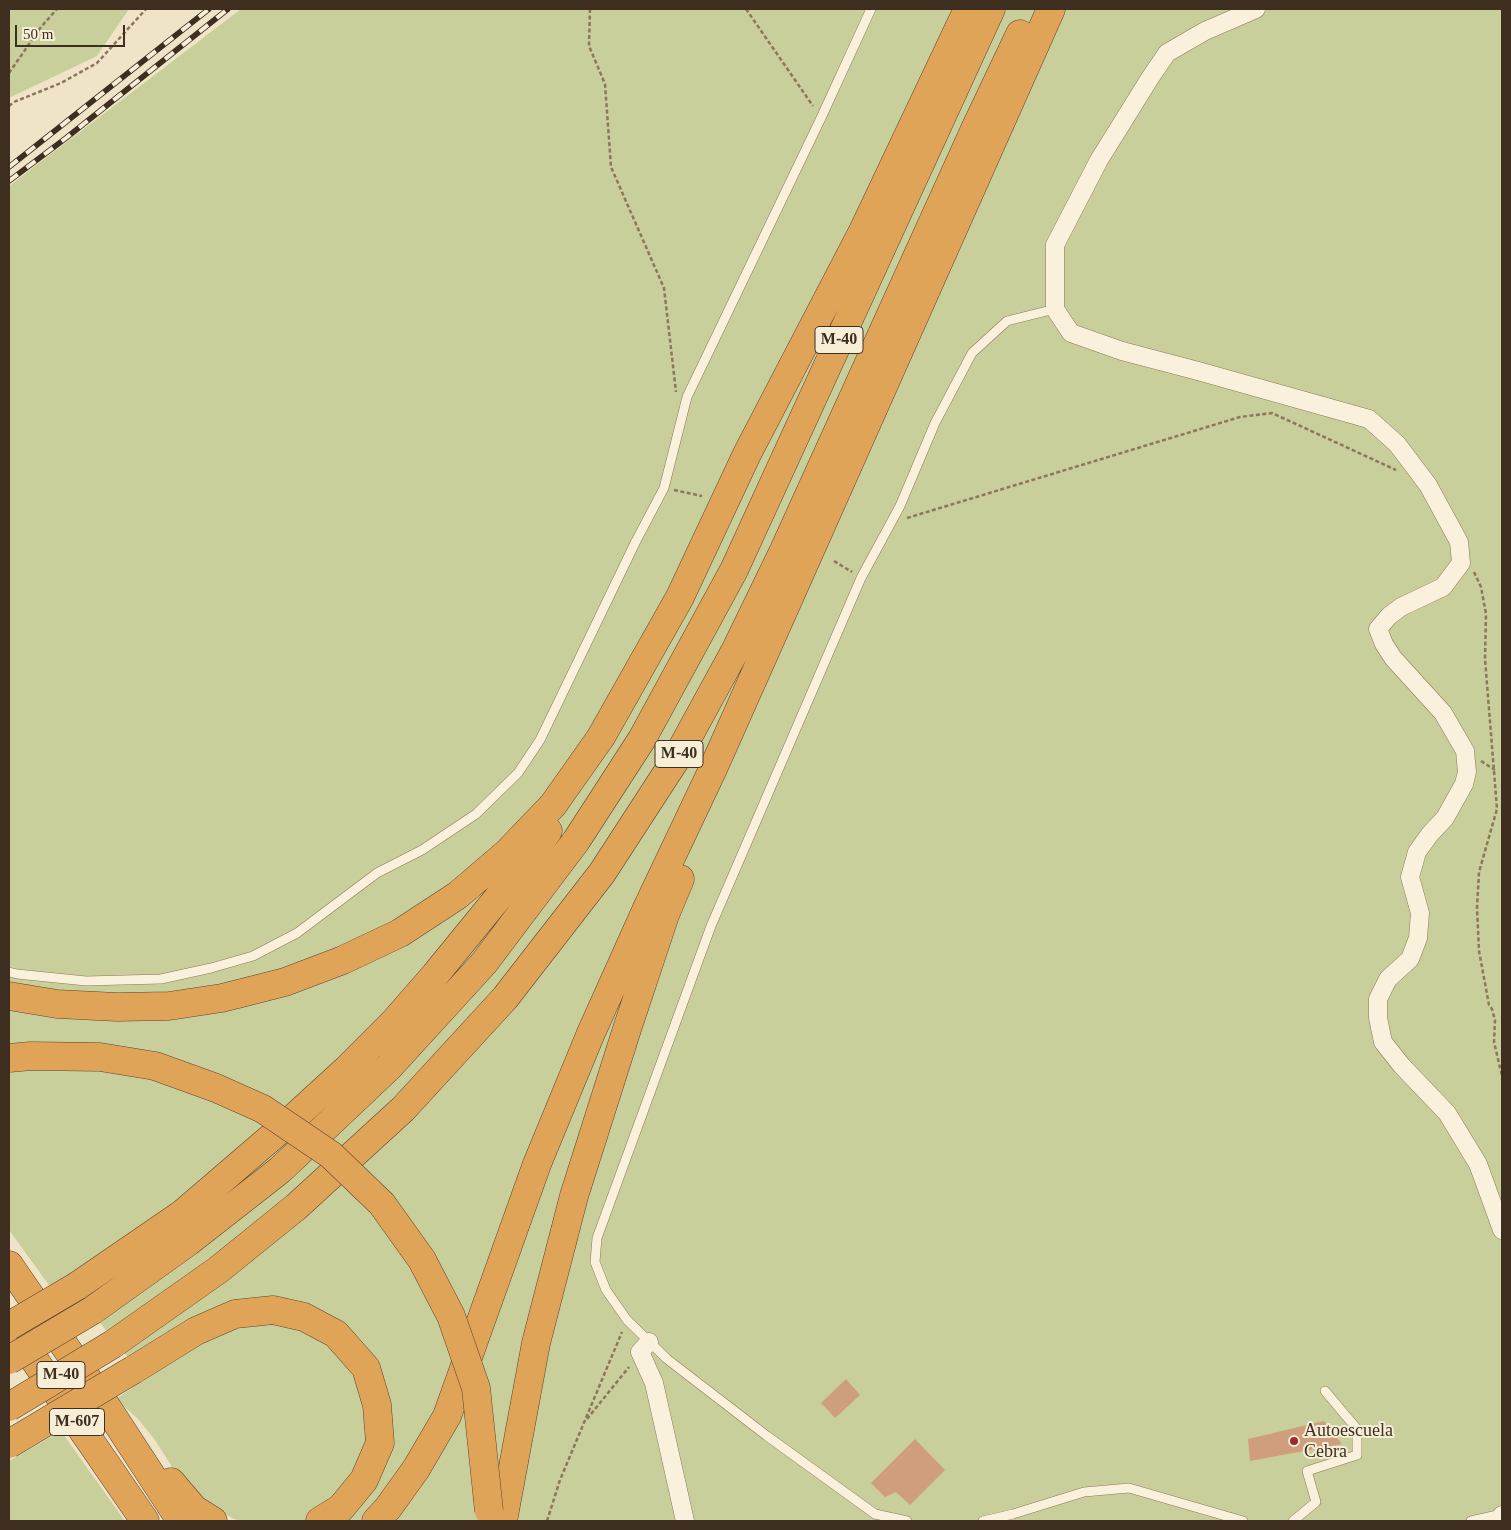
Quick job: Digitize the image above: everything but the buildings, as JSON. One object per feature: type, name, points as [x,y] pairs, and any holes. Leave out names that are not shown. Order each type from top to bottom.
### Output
[{"type":"highway","points":[[9,996],[57,1004],[117,1007],[169,1006],[222,998],[285,982],[343,960],[400,933],[458,895],[508,853],[553,805],[601,737],[680,597],[747,454],[863,230],[968,9]]},
{"type":"highway","name":"M-40","points":[[9,1360],[93,1310],[188,1242],[280,1170],[389,1067],[484,963],[576,841],[642,739],[734,570],[991,9]]},
{"type":"highway","name":"M-40","points":[[9,1407],[114,1344],[218,1270],[296,1206],[402,1109],[505,998],[602,873],[676,759],[734,651],[784,550],[975,129],[1032,9]]},
{"type":"highway","points":[[376,1521],[388,1508],[416,1469],[447,1416],[537,1164],[591,1033],[648,906],[712,771],[1051,9]]},
{"type":"highway","points":[[494,1518],[574,1196],[662,923],[920,300]]},
{"type":"highway","points":[[9,1325],[77,1286],[182,1214],[288,1123],[347,1069],[394,1022],[435,975],[519,872],[562,812],[626,713],[687,599],[792,369]]},
{"type":"highway","points":[[9,1058],[31,1056],[100,1057],[155,1066],[216,1088],[264,1109],[330,1154],[382,1204],[422,1260],[451,1316],[476,1388],[494,1518]]},
{"type":"highway","name":"M-607","points":[[9,1264],[106,1406],[180,1521]]},
{"type":"highway","points":[[9,1444],[196,1331],[235,1314],[273,1310],[304,1317],[336,1334],[366,1368],[378,1404],[380,1443],[364,1480],[341,1508],[320,1521]]},
{"type":"highway","name":"M-607","points":[[9,1325],[145,1521]]},
{"type":"highway","points":[[106,1406],[194,1509],[213,1521]]},
{"type":"street","points":[[1256,9],[1205,31],[1167,53],[1150,78],[1099,160],[1055,245],[1055,309],[1071,333],[1122,351],[1369,419],[1397,444],[1428,485],[1459,542],[1460,563],[1443,587],[1401,607],[1388,616],[1378,628],[1384,644],[1393,658],[1443,713],[1465,751],[1467,772],[1464,784],[1445,818],[1417,852],[1410,877],[1420,913],[1418,938],[1410,960],[1388,979],[1378,999],[1378,1018],[1383,1042],[1402,1066],[1448,1112],[1478,1164],[1502,1230]]},
{"type":"street","points":[[645,1347],[685,1521]]},
{"type":"street","points":[[1501,1521],[1502,1515]]},
{"type":"lane","points":[[9,972],[86,981],[161,978],[211,968],[253,956],[297,933],[377,874],[422,850],[476,814],[518,773],[540,740],[636,541],[664,488],[687,397],[821,118],[871,9]]},
{"type":"lane","points":[[907,1521],[875,1514],[767,1436],[667,1359],[645,1347],[606,1290],[595,1262],[597,1238],[711,926],[861,578],[900,506],[935,423],[972,353],[1007,322],[1055,309]]},
{"type":"lane","points":[[1293,1521],[1316,1502],[1307,1471],[1357,1455],[1357,1429],[1325,1391]]},
{"type":"lane","points":[[983,1521],[1013,1514],[1084,1492],[1129,1488],[1243,1521]]},
{"type":"lane","points":[[1471,1521],[1502,1515]]},
{"type":"path","points":[[9,73],[41,27],[57,9]]},
{"type":"path","points":[[9,106],[14,102],[62,83],[98,63],[146,9]]},
{"type":"path","points":[[590,9],[589,46],[605,84],[611,167],[664,288],[677,396]]},
{"type":"path","points":[[746,9],[821,118]]},
{"type":"path","points":[[891,522],[1240,417],[1272,413],[1428,485]]},
{"type":"path","points":[[664,488],[702,496]]},
{"type":"path","points":[[834,561],[861,578]]},
{"type":"path","points":[[1473,572],[1480,587],[1486,614],[1485,659],[1497,809],[1478,872],[1479,951],[1489,1005],[1495,1020],[1496,1038],[1494,1042],[1502,1076]]},
{"type":"path","points":[[547,1521],[560,1480],[627,1320]]},
{"type":"path","points":[[584,1422],[645,1347]]},
{"type":"green space","points":[[9,9],[129,9],[97,56],[9,98]]},
{"type":"green space","points":[[241,9],[1502,9],[1502,1521],[243,1521],[234,1519],[214,1508],[184,1486],[155,1440],[139,1420],[116,1399],[145,1379],[65,1279],[51,1288],[9,1230],[9,186]]},
{"type":"green space","points":[[61,1431],[125,1521],[9,1521],[9,1461]]},
{"type":"railway","points":[[9,167],[209,9]]},
{"type":"railway","points":[[9,181],[228,9]]},
{"type":"place","name":"Autoescuela Cebra","points":[[1294,1441]]}]
